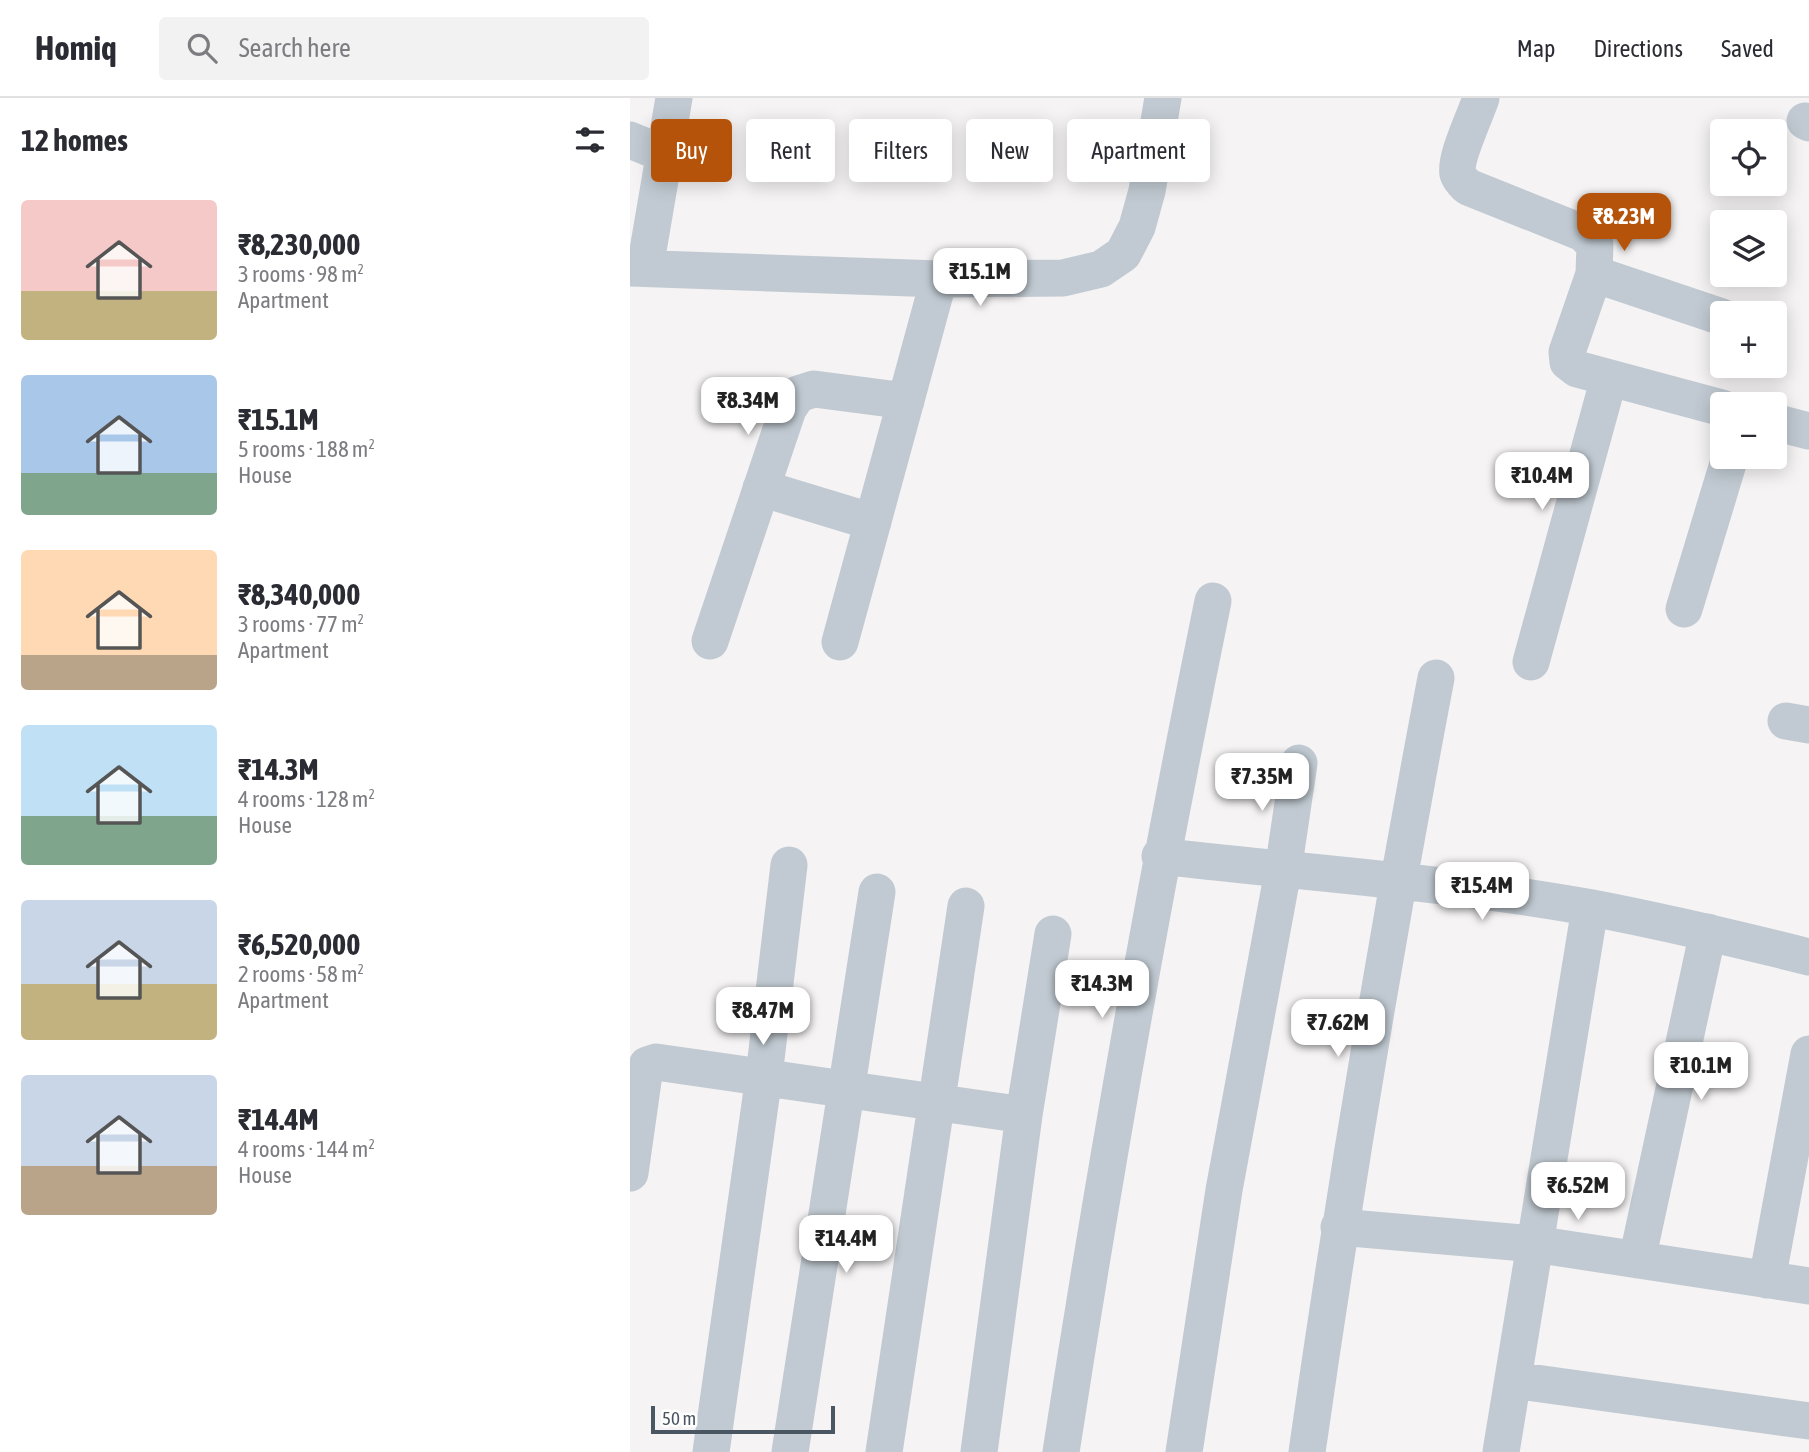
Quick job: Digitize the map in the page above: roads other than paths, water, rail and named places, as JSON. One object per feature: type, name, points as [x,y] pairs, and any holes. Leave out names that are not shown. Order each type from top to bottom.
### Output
[{"type":"street","points":[[670,119],[674,98]]},
{"type":"street","points":[[657,182],[637,268],[939,279],[1063,278],[1101,269],[1124,254],[1137,227],[1147,191],[1163,98]]},
{"type":"street","points":[[1481,98],[1460,158],[1457,171],[1461,181],[1468,187],[1583,233],[1595,245],[1594,274],[1567,352],[1568,362],[1577,369],[1710,405]]},
{"type":"street","points":[[630,140],[651,149]]},
{"type":"street","points":[[1594,274],[1710,313]]},
{"type":"street","points":[[840,642],[939,279]]},
{"type":"street","points":[[1531,662],[1609,378]]},
{"type":"street","points":[[710,641],[788,409],[798,394],[814,389],[906,401]]},
{"type":"street","points":[[1787,425],[1809,431]]},
{"type":"street","points":[[1684,609],[1726,469]]},
{"type":"street","points":[[761,488],[873,522]]},
{"type":"street","points":[[1062,1452],[1104,1174],[1160,856],[1213,601]]},
{"type":"street","points":[[1307,1452],[1339,1227],[1397,881],[1436,678]]},
{"type":"street","points":[[1184,1452],[1224,1190],[1283,871],[1299,763]]},
{"type":"street","points":[[1160,856],[1397,881],[1590,908],[1708,932],[1809,957]]},
{"type":"street","points":[[711,1452],[764,1076],[789,865]]},
{"type":"street","points":[[790,1452],[877,892]]},
{"type":"street","points":[[884,1452],[934,1101],[966,906]]},
{"type":"street","points":[[1501,1452],[1590,908]]},
{"type":"street","points":[[1637,1260],[1708,932]]},
{"type":"street","points":[[979,1452],[1024,1115],[1053,933]]},
{"type":"street","points":[[1767,1280],[1809,1054]]},
{"type":"street","points":[[630,1173],[648,1065],[667,1062],[1024,1115]]},
{"type":"street","points":[[1339,1227],[1534,1244],[1809,1286]]},
{"type":"street","points":[[1513,1380],[1809,1421]]}]
